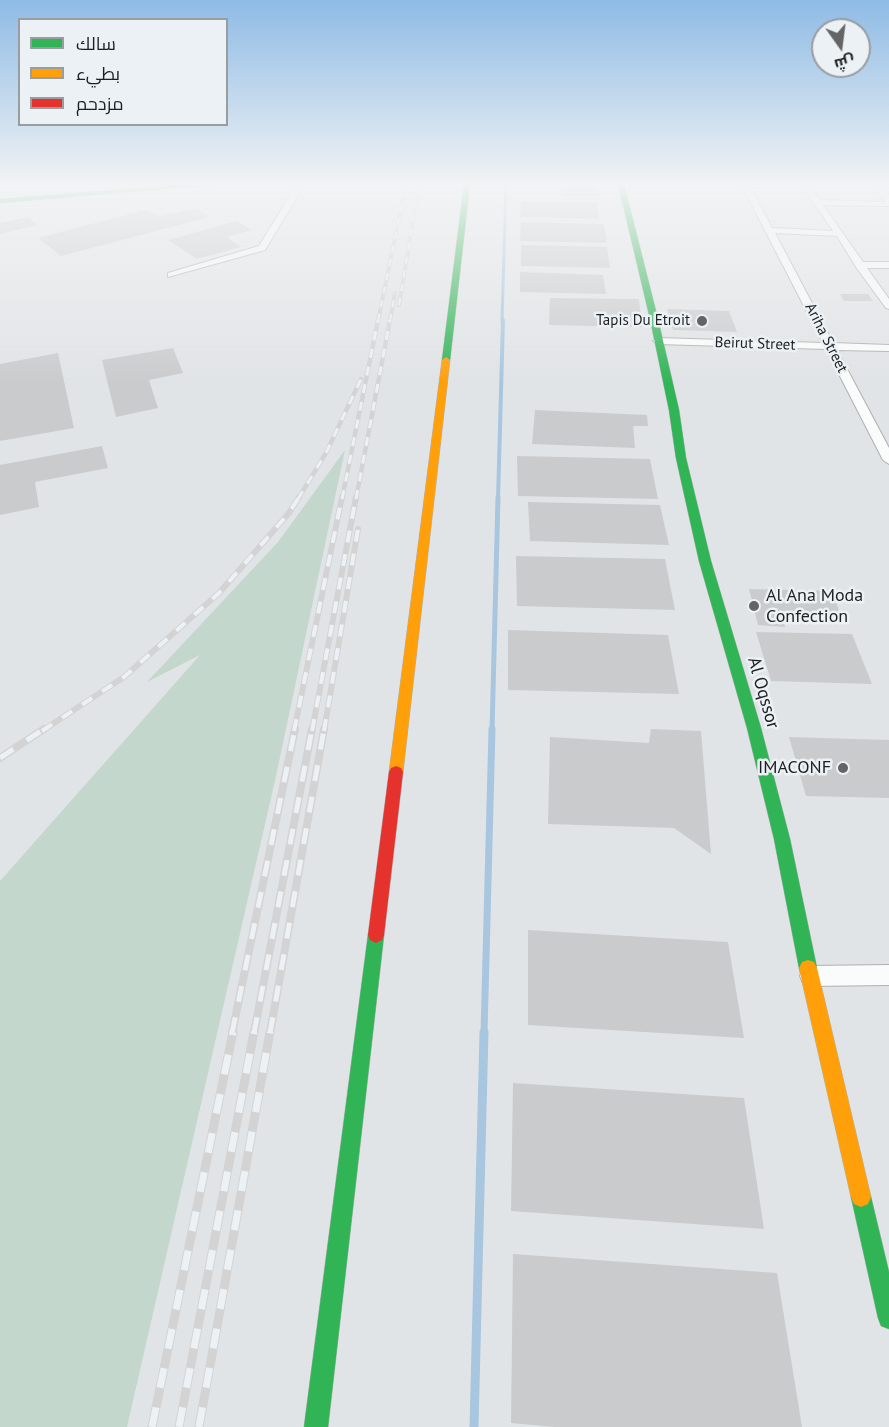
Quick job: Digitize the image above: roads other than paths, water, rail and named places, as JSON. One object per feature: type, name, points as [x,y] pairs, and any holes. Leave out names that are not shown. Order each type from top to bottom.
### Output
[{"type":"street","points":[[171,275],[253,251]]},
{"type":"street","points":[[316,1427],[459,251]]},
{"type":"street","name":"Al Oqssor","points":[[637,251],[674,410],[681,458],[705,561],[754,728],[780,828],[810,976],[889,1318]]},
{"type":"street","name":"Ariha Street","points":[[780,251],[889,460]]},
{"type":"street","points":[[850,251],[889,306]]},
{"type":"street","points":[[859,265],[889,265]]},
{"type":"street","name":"Beirut Street","points":[[658,341],[889,348]]},
{"type":"street","points":[[810,976],[889,975]]},
{"type":"waterway","points":[[502,321],[504,251]]},
{"type":"waterway","points":[[498,499],[503,320]]},
{"type":"waterway","points":[[492,731],[498,497]]},
{"type":"waterway","points":[[484,1033],[492,729]]},
{"type":"waterway","points":[[474,1427],[484,1032]]},
{"type":"railway","points":[[378,321],[392,251]]},
{"type":"railway","points":[[399,305],[408,251]]},
{"type":"railway","points":[[390,321],[395,293]]},
{"type":"railway","points":[[342,499],[378,320]]},
{"type":"railway","points":[[356,499],[390,320]]},
{"type":"railway","points":[[298,499],[326,453],[361,379]]},
{"type":"railway","points":[[42,731],[124,677],[219,593],[289,513],[299,497]]},
{"type":"railway","points":[[294,731],[342,497]]},
{"type":"railway","points":[[312,731],[356,497]]},
{"type":"railway","points":[[324,731],[358,529]]},
{"type":"railway","points":[[0,758],[44,729]]},
{"type":"railway","points":[[232,1033],[295,729]]},
{"type":"railway","points":[[254,1033],[312,729]]},
{"type":"railway","points":[[270,1033],[324,729]]},
{"type":"railway","points":[[152,1427],[233,1032]]},
{"type":"railway","points":[[179,1427],[254,1032]]},
{"type":"railway","points":[[199,1427],[270,1032]]},
{"type":"place","name":"Tapis Du Etroit","points":[[702,321]]},
{"type":"place","name":"Al Ana Moda Confection","points":[[754,606]]},
{"type":"place","name":"IMACONF","points":[[843,768]]}]
